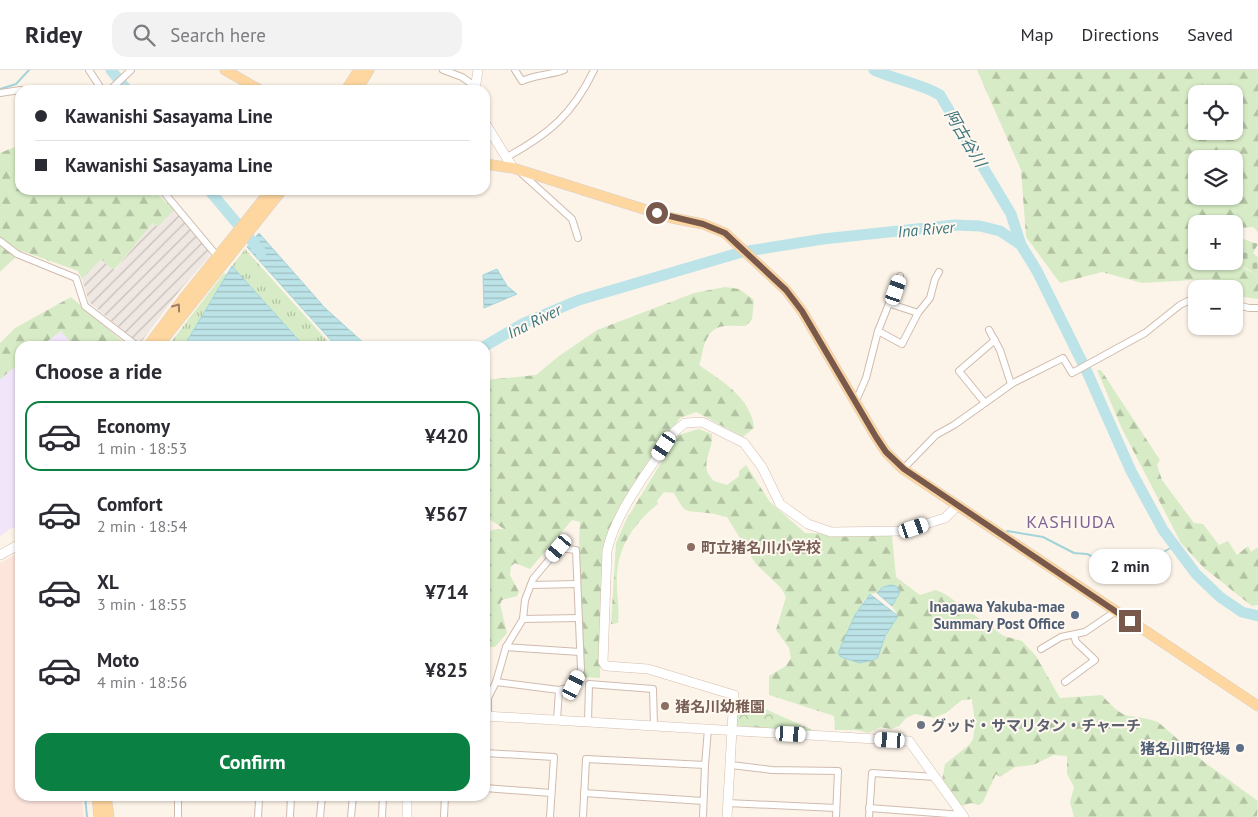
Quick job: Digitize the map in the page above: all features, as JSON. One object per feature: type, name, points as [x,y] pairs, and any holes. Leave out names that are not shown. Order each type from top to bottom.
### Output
[{"type":"main road","points":[[225,70],[242,74],[254,85]]},
{"type":"main road","points":[[349,85],[359,70]]},
{"type":"main road","points":[[360,85],[369,70]]},
{"type":"main road","points":[[490,165],[515,169],[672,218],[708,225],[733,240],[786,290],[802,311],[855,403],[886,452],[904,469],[1258,706]]},
{"type":"main road","points":[[162,341],[258,213],[268,195]]},
{"type":"main road","points":[[258,213],[277,195]]},
{"type":"main road","points":[[152,341],[217,256],[234,244]]},
{"type":"main road","points":[[97,801],[99,817]]},
{"type":"main road","points":[[107,801],[109,817]]},
{"type":"street","points":[[89,70],[99,85]]},
{"type":"street","points":[[443,70],[462,77],[472,85]]},
{"type":"street","points":[[476,85],[478,70]]},
{"type":"street","points":[[515,70],[522,81],[529,77],[546,76],[564,70]]},
{"type":"street","points":[[507,157],[549,132],[568,113],[584,91],[593,72],[584,70]]},
{"type":"street","points":[[115,85],[130,71]]},
{"type":"street","points":[[0,93],[15,91]]},
{"type":"street","points":[[490,131],[515,169],[572,219],[578,238]]},
{"type":"street","points":[[166,195],[217,256]]},
{"type":"street","points":[[0,241],[17,254],[76,278],[86,306],[131,341]]},
{"type":"street","points":[[878,331],[902,344],[918,313],[930,298],[939,272]]},
{"type":"street","points":[[855,403],[866,378],[878,331],[891,304],[900,276]]},
{"type":"street","points":[[904,469],[936,434],[1011,384],[1063,358],[1072,373],[1145,333],[1180,305],[1188,302]]},
{"type":"street","points":[[891,304],[918,313]]},
{"type":"street","points":[[1243,306],[1258,308]]},
{"type":"street","points":[[989,330],[995,340],[1011,384]]},
{"type":"street","points":[[985,403],[959,372],[995,340]]},
{"type":"street","points":[[727,817],[734,695],[648,669],[606,666],[603,662],[607,551],[610,540],[618,519],[674,432],[685,423],[702,422],[744,443],[762,467],[780,504],[808,524],[831,532],[903,531],[945,518],[958,505]]},
{"type":"street","points":[[0,555],[15,547]]},
{"type":"street","points":[[490,694],[496,682],[506,647],[523,619],[525,600],[531,584],[559,548],[576,550],[581,670],[572,687],[559,690],[496,682]]},
{"type":"street","points":[[531,584],[578,584]]},
{"type":"street","points":[[1041,650],[1061,638],[1085,632],[1116,611]]},
{"type":"street","points":[[523,619],[579,618]]},
{"type":"street","points":[[1065,682],[1095,660],[1076,642],[1074,635]]},
{"type":"street","points":[[506,647],[580,652]]},
{"type":"street","points":[[588,722],[589,684],[652,688],[654,726]]},
{"type":"street","points":[[557,720],[559,690]]},
{"type":"street","points":[[490,716],[909,741],[964,816]]},
{"type":"street","points":[[703,817],[708,729]]},
{"type":"street","points":[[490,753],[554,757],[550,817]]},
{"type":"street","points":[[583,817],[586,759],[705,765]]},
{"type":"street","points":[[731,765],[772,770],[838,771],[836,817]]},
{"type":"street","points":[[869,817],[872,773],[936,778]]},
{"type":"street","points":[[490,788],[551,793]]},
{"type":"street","points":[[584,793],[703,801]]},
{"type":"street","points":[[178,801],[178,817]]},
{"type":"street","points":[[258,817],[259,801]]},
{"type":"street","points":[[290,817],[291,801]]},
{"type":"street","points":[[320,817],[322,801]]},
{"type":"street","points":[[352,801],[352,817]]},
{"type":"street","points":[[382,817],[383,801]]},
{"type":"street","points":[[407,817],[408,801]]},
{"type":"street","points":[[444,817],[445,801]]},
{"type":"street","points":[[728,803],[836,808]]},
{"type":"street","points":[[869,808],[964,816]]},
{"type":"shaded area","points":[[174,209],[209,250],[209,257],[180,290],[142,341],[136,341],[89,302],[82,279],[101,258],[115,270],[153,223],[158,227]]},
{"type":"shaded area","points":[[61,331],[70,341],[48,341]]},
{"type":"shaded area","points":[[15,367],[15,528],[0,536],[0,379]]},
{"type":"shaded area","points":[[15,555],[15,801],[82,801],[84,817],[0,817],[0,563]]},
{"type":"green space","points":[[977,70],[1258,70],[1258,232],[1253,227],[1243,228],[1243,215],[1188,215],[1188,270],[1243,270],[1243,267],[1258,277],[1258,299],[1243,296],[1243,280],[1211,279],[1142,283],[1102,272],[1060,283],[1026,237],[1021,170]]},
{"type":"green space","points":[[15,147],[15,195],[158,195],[174,209],[158,227],[153,223],[114,270],[101,259],[82,279],[78,271],[22,251],[0,272],[0,153]]},
{"type":"green space","points":[[1243,239],[1258,244],[1253,253],[1258,257],[1258,277],[1243,267]]},
{"type":"green space","points":[[245,249],[328,341],[300,341],[232,266]]},
{"type":"green space","points":[[224,273],[227,275],[187,341],[172,341]]},
{"type":"green space","points":[[725,287],[739,289],[754,300],[752,320],[745,326],[720,327],[711,333],[704,346],[699,365],[726,384],[741,399],[752,417],[754,428],[743,437],[696,412],[680,418],[609,529],[603,552],[600,678],[584,677],[580,522],[572,520],[530,569],[515,563],[511,566],[510,575],[519,592],[517,596],[502,600],[500,604],[507,633],[495,647],[490,647],[490,531],[504,529],[490,520],[490,380],[536,375],[559,356],[597,330],[694,293]]},
{"type":"green space","points":[[71,297],[122,341],[70,341],[61,331],[48,341],[15,341],[15,367],[0,379],[0,343],[15,328]]},
{"type":"green space","points":[[1097,370],[1101,370],[1160,460],[1157,465],[1162,480],[1194,523],[1203,524],[1219,545],[1228,541],[1237,555],[1248,546],[1251,552],[1258,547],[1258,605],[1252,606],[1204,568],[1181,543],[1122,429]]},
{"type":"green space","points":[[699,429],[712,434],[706,464],[709,475],[714,481],[727,485],[739,476],[739,471],[746,465],[770,502],[805,533],[892,535],[896,577],[920,595],[936,590],[945,594],[1004,636],[1022,641],[1036,656],[1060,698],[1102,695],[1123,714],[1158,722],[1204,762],[1258,801],[1257,817],[1074,817],[1070,802],[1074,787],[1067,774],[1067,756],[1054,755],[1033,765],[1015,767],[1000,777],[996,774],[983,802],[979,805],[971,803],[959,807],[942,781],[945,764],[969,745],[973,739],[975,724],[972,699],[962,700],[946,713],[934,718],[915,714],[906,718],[899,726],[891,729],[880,727],[869,733],[856,730],[835,730],[834,716],[769,695],[769,676],[786,666],[791,658],[789,648],[776,630],[786,597],[781,588],[755,563],[727,517],[686,510],[674,493],[664,492],[657,501],[658,504],[635,527],[624,545],[617,576],[618,623],[611,624],[616,543],[626,520],[678,435]],"holes":[[[883,587],[900,592],[892,606],[898,616],[885,636],[878,657],[874,660],[860,663],[838,653],[864,600],[870,594],[877,593]]]},
{"type":"green space","points":[[734,695],[826,736],[732,731]]},
{"type":"water","points":[[259,233],[325,308],[361,341],[332,341],[247,247]]},
{"type":"water","points":[[232,266],[300,341],[187,341]]},
{"type":"water","points":[[497,269],[507,286],[517,294],[484,308],[483,275]]},
{"type":"water","points":[[896,586],[900,592],[892,606],[877,593],[883,587]]},
{"type":"water","points":[[870,594],[898,616],[885,636],[878,657],[874,660],[860,663],[841,657],[838,653],[855,615]]},
{"type":"waterway","points":[[0,89],[16,84],[29,70]]},
{"type":"waterway","name":"Ina River","points":[[111,70],[123,85]]},
{"type":"waterway","name":"阿古谷川","points":[[874,70],[924,87],[940,95],[1011,214],[1021,245]]},
{"type":"waterway","name":"Ina River","points":[[213,195],[261,252]]},
{"type":"waterway","name":"Ina River","points":[[490,343],[524,323],[579,300],[742,252],[823,239],[954,225],[980,226],[1000,231],[1021,245],[1037,271],[1088,374],[1131,471],[1163,530],[1196,574],[1220,597],[1242,612],[1258,616]]},
{"type":"waterway","points":[[1007,531],[1043,537],[1074,553],[1087,554],[1098,559],[1119,559],[1135,574],[1141,576],[1146,562],[1174,546]]},
{"type":"waterway","points":[[85,801],[87,817]]},
{"type":"place","name":"町立猪名川小学校","points":[[691,547]]},
{"type":"place","name":"Inagawa Yakuba-mae Summary Post Office","points":[[1075,615]]},
{"type":"place","name":"猪名川幼稚園","points":[[665,706]]},
{"type":"place","name":"グッド・サマリタン・チャーチ","points":[[921,725]]},
{"type":"place","name":"猪名川町役場","points":[[1240,748]]},
{"type":"district","name":"KASHIUDA","points":[[1071,521]]},
{"type":"route","points":[[657,213],[714,227],[725,233],[786,290],[802,311],[876,437],[886,452],[904,469],[1130,621]]}]
